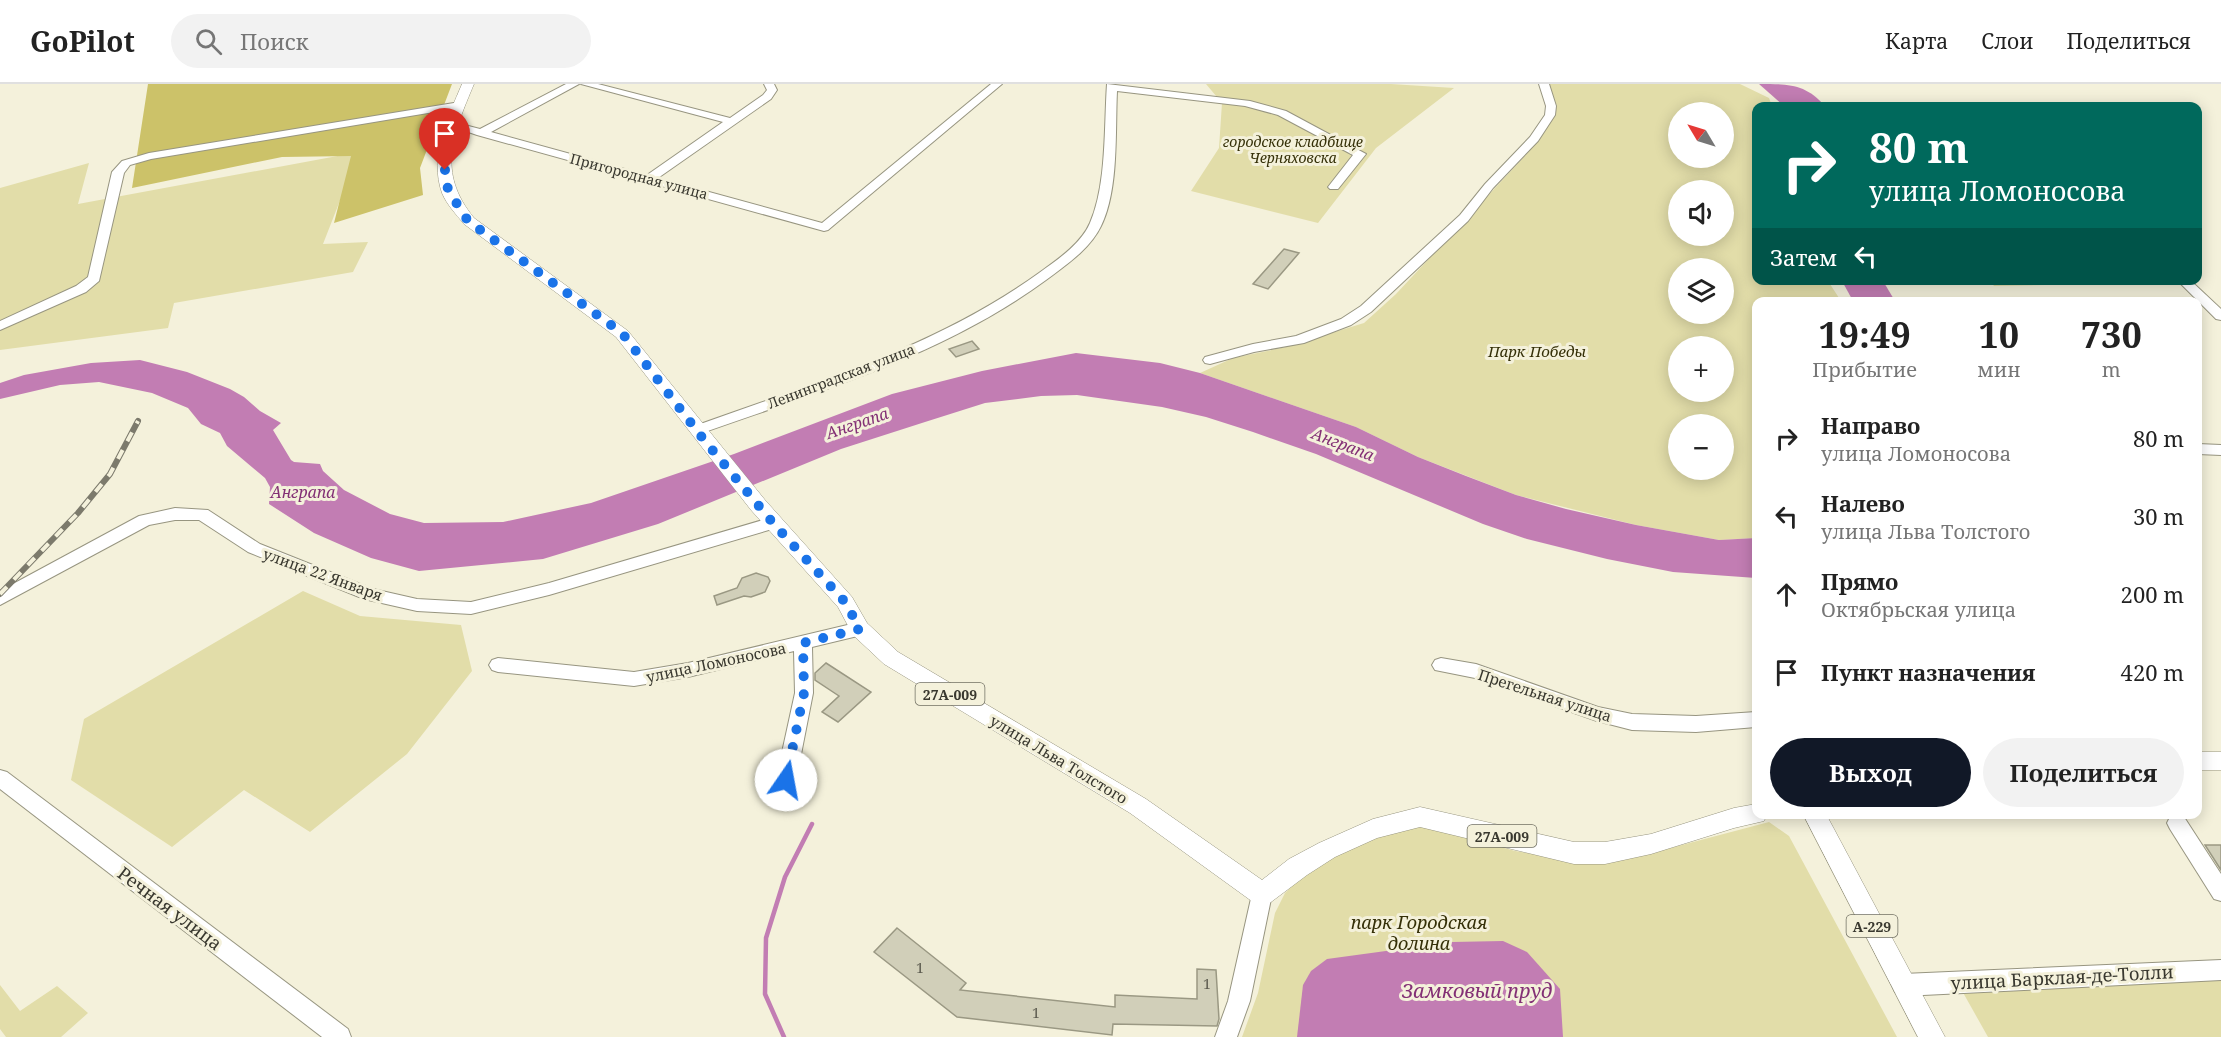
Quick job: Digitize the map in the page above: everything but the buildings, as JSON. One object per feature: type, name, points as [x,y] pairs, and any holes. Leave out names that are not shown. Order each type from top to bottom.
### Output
[{"type":"main road","name":"27А-009","points":[[468,84],[445,149],[448,190],[468,221],[622,333],[701,436]]},
{"type":"main road","name":"улица Льва Толстого","points":[[701,436],[773,523],[845,602],[860,629],[891,658],[1138,806],[1262,894]]},
{"type":"main road","points":[[2202,761],[2221,761]]},
{"type":"main road","name":"27А-009","points":[[1262,894],[1298,867],[1327,850],[1373,830],[1420,817],[1574,853],[1605,853],[1651,844],[1734,818],[1752,815]]},
{"type":"main road","name":"А-229","points":[[1817,819],[1932,1037]]},
{"type":"street","points":[[482,133],[574,84]]},
{"type":"street","points":[[586,84],[611,87],[731,121]]},
{"type":"street","points":[[648,178],[770,94],[772,90],[770,84]]},
{"type":"street","name":"Пригородная улица","points":[[453,125],[824,227],[997,84]]},
{"type":"street","points":[[1210,360],[1253,348],[1299,340],[1347,322],[1366,309],[1464,218],[1489,186],[1534,139],[1550,114],[1551,106],[1544,84]]},
{"type":"street","points":[[1112,86],[1246,103],[1282,113],[1360,154],[1334,187]]},
{"type":"street","name":"Ленинградская улица","points":[[701,436],[889,360],[986,313],[1040,280],[1089,235],[1097,223],[1103,197],[1112,86]]},
{"type":"street","points":[[0,326],[81,288],[94,278],[117,172],[126,163],[149,156],[460,105]]},
{"type":"street","points":[[2187,285],[2200,297]]},
{"type":"street","points":[[2202,298],[2221,316]]},
{"type":"street","points":[[2202,449],[2221,450]]},
{"type":"street","name":"улица 22 Января","points":[[0,599],[145,520],[175,514],[201,514],[254,549],[370,595],[417,605],[471,608],[549,589],[773,523]]},
{"type":"street","name":"улица Ломоносова","points":[[498,665],[634,679],[688,670],[860,629]]},
{"type":"street","points":[[786,780],[804,693],[803,643]]},
{"type":"street","name":"Прегельная улица","points":[[1442,665],[1476,671],[1597,714],[1632,722],[1696,724],[1752,720]]},
{"type":"street","name":"Речная улица","points":[[0,778],[340,1037]]},
{"type":"street","points":[[2177,823],[2221,892]]},
{"type":"street","points":[[1226,1037],[1239,1001],[1262,894]]},
{"type":"street","name":"улица Барклая-де-Толли","points":[[1903,985],[2221,970]]},
{"type":"green space","name":"городское кладбище Черняховска","points":[[1206,84],[1391,84],[1454,88],[1376,148],[1318,223],[1191,191],[1219,148],[1222,103]]},
{"type":"green space","name":"Парк Победы","points":[[1548,84],[1740,84],[1769,98],[1770,102],[1752,102],[1752,285],[1831,285],[1838,297],[1752,297],[1752,538],[1719,540],[1636,525],[1516,495],[1418,457],[1356,427],[1200,373],[1233,358],[1286,347],[1364,323],[1396,294],[1541,136],[1557,106]]},
{"type":"green space","points":[[359,152],[323,244],[368,242],[353,272],[174,303],[168,328],[0,350],[0,188],[89,163],[78,204]]},
{"type":"green space","points":[[1993,285],[2048,285],[1994,286]]},
{"type":"green space","points":[[303,591],[360,616],[461,625],[472,671],[407,754],[310,832],[244,790],[172,847],[71,780],[84,719]]},
{"type":"green space","name":"парк Городская долина","points":[[1769,822],[1789,836],[1897,1037],[1242,1037],[1258,993],[1275,913],[1285,893],[1309,869],[1374,836],[1413,825],[1452,833],[1515,851],[1587,863],[1644,855]]},
{"type":"green space","points":[[2221,975],[2221,1037],[1988,1037],[1961,989]]},
{"type":"green space","points":[[0,985],[20,1011],[57,986],[88,1013],[61,1037],[6,1037],[0,1029]]},
{"type":"shaded area","points":[[148,84],[452,84],[420,168],[423,195],[334,223],[351,156],[282,157],[132,188]]},
{"type":"water","points":[[1759,84],[1780,84],[1804,89],[1821,102],[1779,102]]},
{"type":"water","points":[[1844,285],[1885,285],[1893,297],[1851,297]]},
{"type":"water","name":"Анграпа","points":[[1076,353],[1160,363],[1200,373],[1356,427],[1418,457],[1516,495],[1636,525],[1719,540],[1752,538],[1752,578],[1673,572],[1607,559],[1527,539],[1483,524],[1316,454],[1253,432],[1206,417],[1162,407],[1077,395],[1041,396],[985,403],[841,449],[658,524],[543,559],[419,571],[371,558],[314,533],[269,504],[270,487],[265,478],[227,446],[220,433],[201,424],[188,408],[152,393],[99,382],[60,385],[0,399],[0,383],[24,375],[91,363],[140,360],[187,372],[244,397],[260,411],[281,423],[273,430],[291,460],[320,464],[323,471],[344,490],[390,514],[424,523],[503,522],[591,503],[734,454],[892,394],[982,371]]},
{"type":"water","name":"Замковый пруд","points":[[1503,941],[1527,952],[1560,989],[1563,1037],[1297,1037],[1303,985],[1311,971],[1327,959],[1452,942]]},
{"type":"waterway","points":[[784,1037],[765,994],[766,938],[785,877],[812,824]]},
{"type":"railway","points":[[0,594],[78,513],[110,474],[138,421]]},
{"type":"route","points":[[445,170],[448,190],[468,221],[622,333],[704,440],[773,523],[845,602],[860,629],[803,643],[804,693],[786,780]]}]
